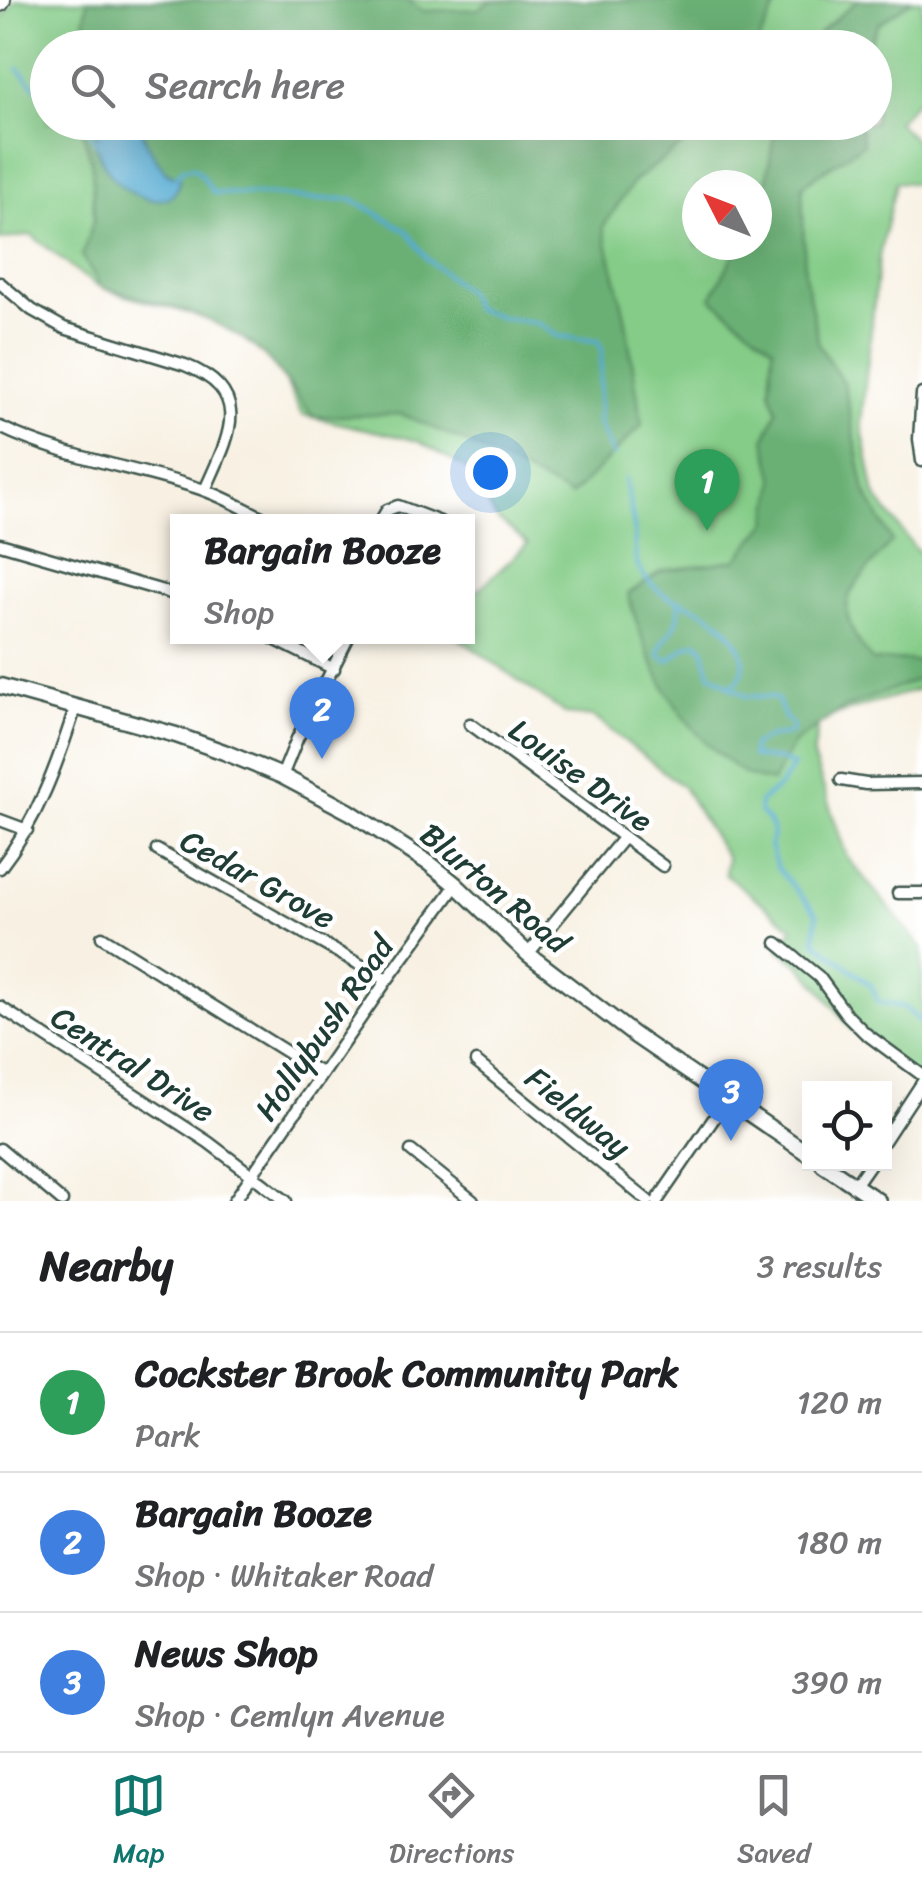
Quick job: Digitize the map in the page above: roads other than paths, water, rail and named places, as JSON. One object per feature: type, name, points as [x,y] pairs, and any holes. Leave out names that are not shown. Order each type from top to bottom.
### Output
[{"type":"street","points":[[0,283],[32,310],[64,328],[185,365],[216,382],[230,404],[232,422],[206,490]]},
{"type":"street","points":[[922,394],[922,461]]},
{"type":"street","points":[[0,427],[81,458],[206,490],[256,514]]},
{"type":"street","points":[[385,514],[398,506],[419,514]]},
{"type":"street","points":[[0,544],[170,593]]},
{"type":"street","points":[[284,644],[334,668]]},
{"type":"street","points":[[282,776],[345,644]]},
{"type":"street","name":"Blurton Road","points":[[0,686],[176,735],[282,776],[350,812],[430,864],[528,954],[634,1034],[802,1149]]},
{"type":"street","points":[[0,868],[26,830],[59,761],[76,706]]},
{"type":"street","name":"Louise Drive","points":[[470,724],[663,866]]},
{"type":"street","points":[[841,780],[922,784]]},
{"type":"street","points":[[852,796],[854,782]]},
{"type":"street","points":[[0,820],[26,830]]},
{"type":"street","points":[[528,954],[624,837]]},
{"type":"street","name":"Cedar Grove","points":[[156,850],[387,980]]},
{"type":"street","name":"Hollybush Road","points":[[234,1201],[456,885]]},
{"type":"street","points":[[905,897],[922,893]]},
{"type":"street","points":[[791,935],[780,946],[819,977],[865,1033],[922,1079],[892,1128]]},
{"type":"street","points":[[102,937],[322,1074]]},
{"type":"street","name":"Central Drive","points":[[0,1007],[208,1142],[286,1201]]},
{"type":"street","name":"Fieldway","points":[[476,1062],[648,1201]]},
{"type":"street","points":[[657,1201],[728,1098]]},
{"type":"street","points":[[0,1149],[62,1201]]},
{"type":"street","points":[[412,1150],[473,1201]]},
{"type":"street","points":[[835,1171],[878,1201]]},
{"type":"street","points":[[856,1184],[865,1171]]},
{"type":"water","points":[[97,140],[146,140],[165,171],[180,178],[177,189],[172,196],[154,200],[133,193],[114,179]]},
{"type":"waterway","points":[[18,68],[30,81]]},
{"type":"waterway","points":[[95,140],[97,144]]},
{"type":"waterway","points":[[176,178],[183,169],[194,168],[214,193],[352,199],[407,231],[427,259],[467,292],[475,309],[538,323],[557,336],[598,341],[602,349],[598,422],[614,456]]},
{"type":"waterway","points":[[625,479],[638,567],[663,594],[707,613],[733,637],[740,647],[743,669],[730,687]]},
{"type":"waterway","points":[[679,600],[678,619],[659,655],[668,661],[697,642],[703,648],[710,673],[746,696],[778,700],[793,726],[791,733],[753,745],[752,756],[793,766],[780,786],[760,802],[759,811],[771,826],[770,845],[777,868],[817,914],[815,941],[871,985],[878,1002],[904,1007],[922,1023]]},
{"type":"place","name":"Cockster Brook Community Park","points":[[707,531]]},
{"type":"place","name":"Bargain Booze","points":[[322,759]]},
{"type":"place","name":"News Shop","points":[[731,1141]]}]
